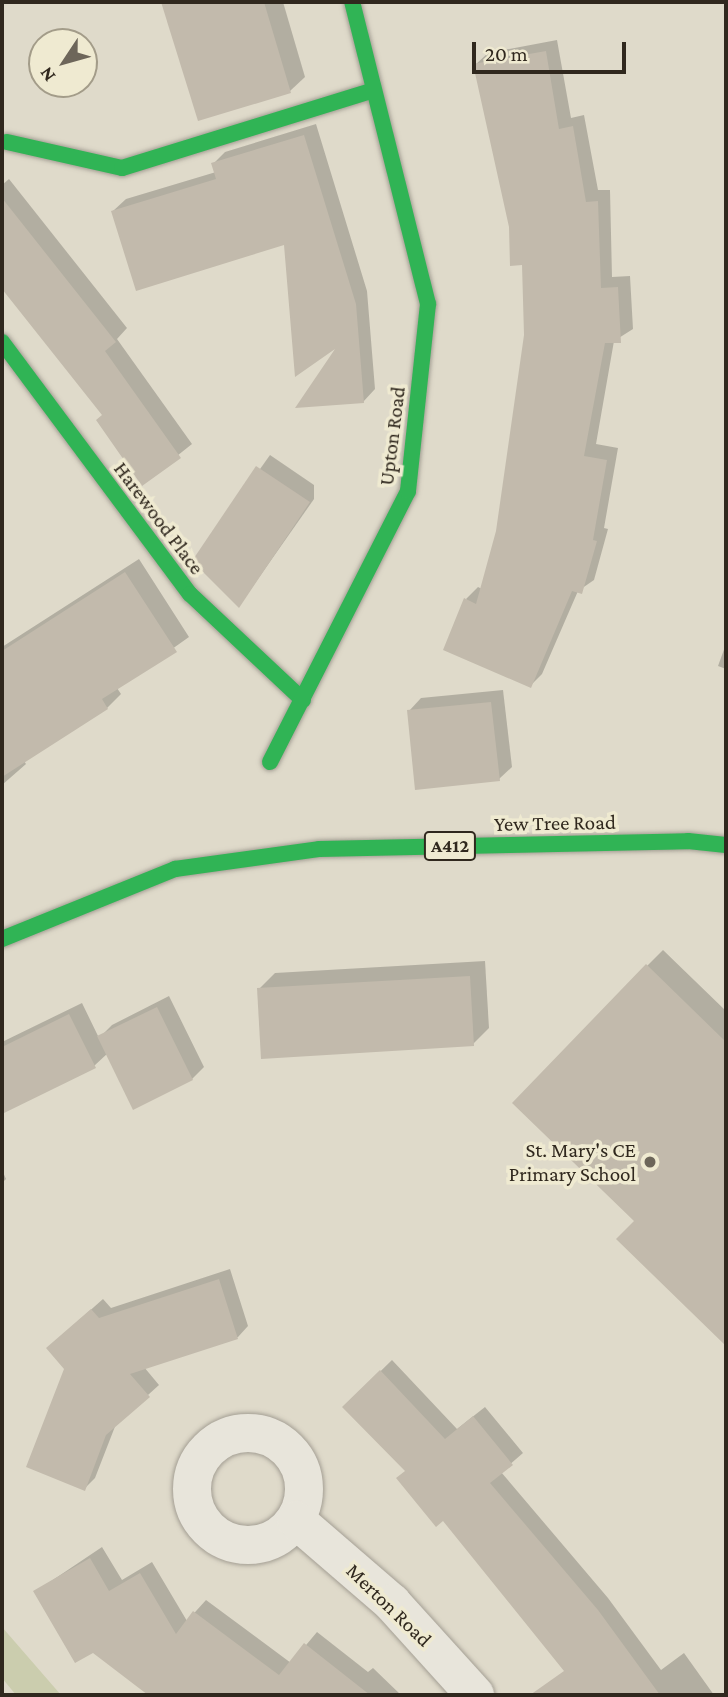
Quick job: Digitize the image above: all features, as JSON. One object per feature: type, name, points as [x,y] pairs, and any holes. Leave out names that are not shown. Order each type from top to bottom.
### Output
[{"type":"street","name":"Upton Road","points":[[270,762],[408,491],[428,304],[370,91],[352,2]]},
{"type":"street","points":[[7,142],[122,168],[370,91]]},
{"type":"street","name":"Harewood Place","points":[[2,342],[190,594],[303,700]]},
{"type":"street","name":"Yew Tree Road","points":[[2,939],[175,869],[319,849],[688,841],[726,845]]},
{"type":"street","name":"Merton Road","points":[[296,1520],[392,1603],[475,1695]]},
{"type":"green space","points":[[2,1627],[61,1695],[16,1695],[2,1678]]},
{"type":"building","points":[[161,2],[264,2],[291,93],[198,121]]},
{"type":"building","points":[[546,51],[559,129],[573,126],[586,202],[598,201],[601,288],[618,287],[621,343],[605,343],[584,456],[607,460],[593,540],[597,541],[582,594],[572,591],[531,688],[443,650],[464,598],[476,604],[496,531],[524,335],[522,265],[510,266],[509,227],[473,64]]},
{"type":"building","points":[[304,135],[356,304],[364,403],[295,408],[335,349],[295,377],[284,245],[136,291],[111,211],[216,179],[211,163]]},
{"type":"building","points":[[2,198],[116,342],[105,351],[181,458],[142,486],[96,420],[102,415],[2,289]]},
{"type":"building","points":[[256,466],[310,502],[239,608],[192,561]]},
{"type":"building","points":[[125,572],[177,652],[102,699],[108,709],[2,777],[2,651]]},
{"type":"building","points":[[491,702],[500,781],[415,790],[407,710]]},
{"type":"building","name":"St. Mary's CE Primary School","points":[[646,964],[726,1042],[726,1346],[616,1239],[634,1221],[512,1103]]},
{"type":"building","points":[[470,976],[474,1046],[261,1059],[257,988]]},
{"type":"building","points":[[157,1007],[193,1080],[133,1110],[97,1036]]},
{"type":"building","points":[[69,1014],[96,1068],[2,1114],[2,1047]]},
{"type":"building","points":[[219,1279],[238,1339],[130,1374],[150,1397],[106,1435],[85,1491],[26,1467],[64,1369],[46,1348],[91,1309],[99,1318]]},
{"type":"building","points":[[380,1370],[445,1439],[473,1416],[513,1465],[490,1483],[598,1610],[660,1695],[530,1695],[564,1671],[443,1521],[436,1527],[396,1478],[405,1471],[342,1407]]},
{"type":"building","points":[[90,1558],[109,1591],[140,1573],[176,1634],[193,1611],[279,1675],[304,1643],[370,1695],[148,1695],[93,1653],[75,1663],[33,1591]]},
{"type":"traffic: fast","points":[[270,762],[408,491],[428,304],[352,2]]},
{"type":"traffic: fast","points":[[7,142],[122,168],[371,91]]},
{"type":"traffic: fast","points":[[2,342],[190,594],[303,700]]},
{"type":"traffic: fast","points":[[2,939],[175,869],[319,849],[688,841],[726,845]]},
{"type":"place","name":"St. Mary's CE Primary School","points":[[650,1162]]}]
